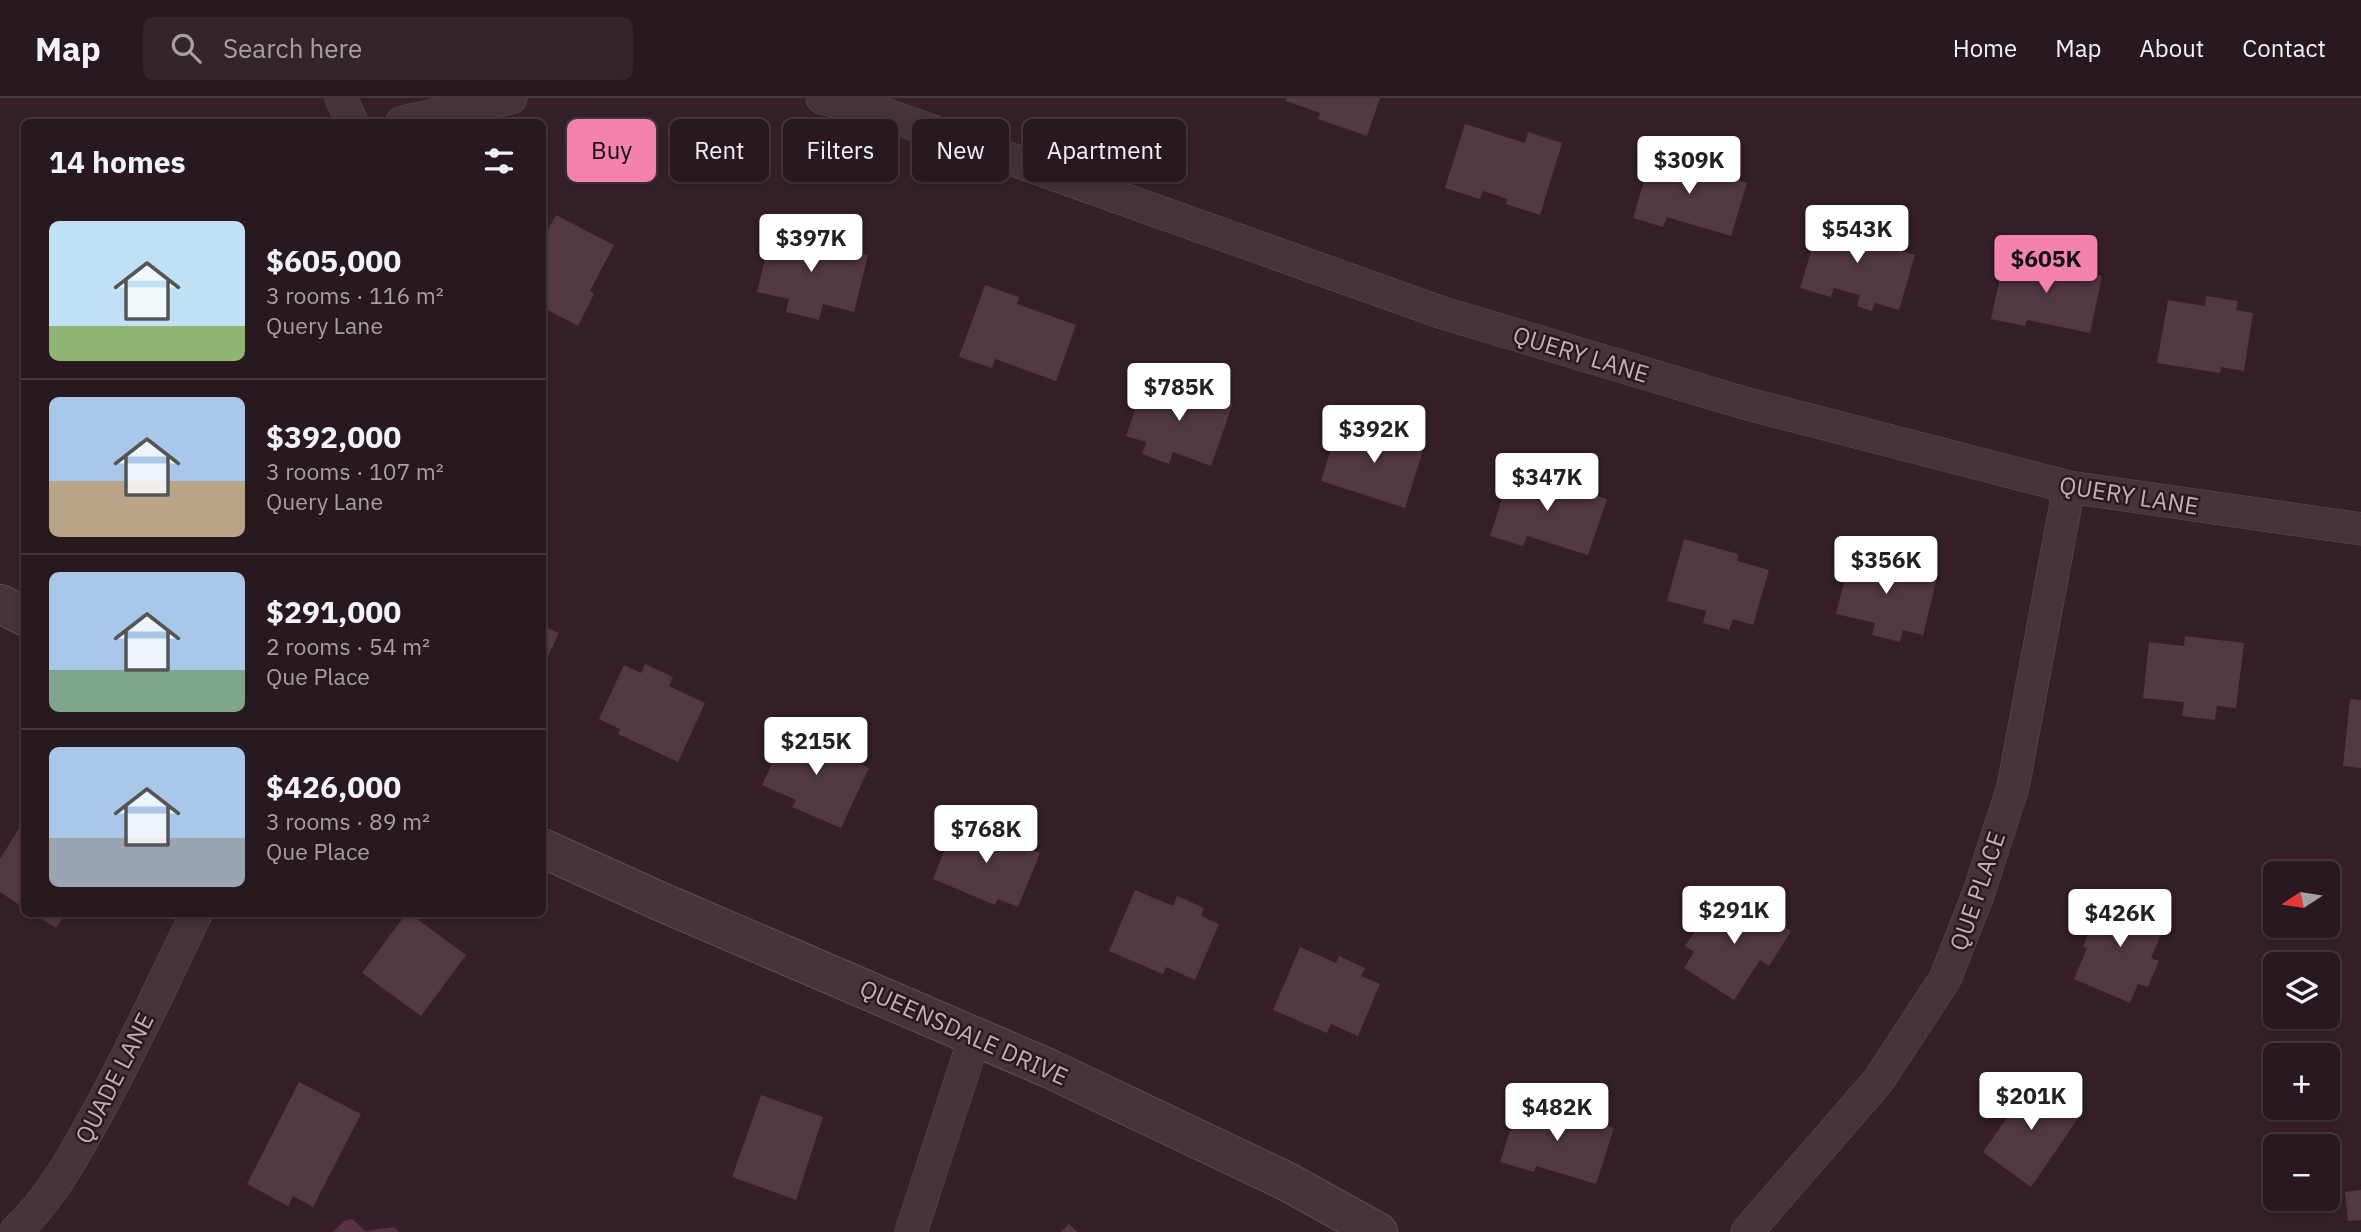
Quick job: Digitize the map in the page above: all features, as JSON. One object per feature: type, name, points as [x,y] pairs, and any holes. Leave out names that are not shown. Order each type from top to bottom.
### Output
[{"type":"street","points":[[341,98],[351,119]]},
{"type":"street","points":[[416,119],[511,98]]},
{"type":"street","name":"QUERY LANE","points":[[822,98],[876,111],[1443,313],[1744,403],[2069,487],[2361,529]]},
{"type":"street","name":"QUE PLACE","points":[[1747,1232],[1878,1081],[1945,979],[1978,895],[2013,787],[2069,487]]},
{"type":"street","points":[[0,604],[21,614]]},
{"type":"street","name":"QUEENSDALE DRIVE","points":[[546,850],[1048,1068],[1286,1181],[1378,1232]]},
{"type":"street","name":"QUADE LANE","points":[[15,1232],[32,1216],[67,1169],[120,1073],[195,917]]},
{"type":"street","points":[[911,1232],[975,1036]]},
{"type":"shaded area","points":[[352,1219],[365,1231],[394,1227],[399,1232],[333,1232],[344,1221]]},
{"type":"building","points":[[1287,98],[1380,98],[1367,136],[1318,119],[1320,113],[1286,101]]},
{"type":"building","points":[[1465,124],[1525,143],[1528,132],[1562,143],[1540,215],[1506,204],[1507,199],[1483,191],[1480,199],[1445,188]]},
{"type":"building","points":[[1652,154],[1747,183],[1731,236],[1667,217],[1663,227],[1633,218]]},
{"type":"building","points":[[556,215],[614,245],[590,291],[594,294],[578,326],[546,309],[547,231]]},
{"type":"building","points":[[1821,219],[1853,228],[1855,221],[1885,229],[1880,245],[1915,255],[1899,310],[1875,303],[1872,311],[1857,306],[1860,295],[1834,288],[1831,297],[1800,288]]},
{"type":"building","points":[[773,227],[809,236],[808,241],[868,255],[854,312],[823,304],[819,320],[786,312],[789,299],[757,292]]},
{"type":"building","points":[[2005,255],[2102,276],[2090,333],[2027,320],[2025,326],[1991,319]]},
{"type":"building","points":[[985,285],[1019,297],[1017,304],[1076,325],[1056,381],[995,359],[992,368],[959,357]]},
{"type":"building","points":[[2206,296],[2238,301],[2236,310],[2253,313],[2244,371],[2221,367],[2220,373],[2157,363],[2168,300],[2205,306]]},
{"type":"building","points":[[1145,381],[1176,392],[1179,384],[1233,403],[1211,466],[1173,452],[1169,464],[1142,454],[1146,442],[1126,436]]},
{"type":"building","points":[[1372,428],[1425,444],[1405,508],[1321,481],[1337,429],[1369,439]]},
{"type":"building","points":[[1513,465],[1546,475],[1544,479],[1607,499],[1588,555],[1527,536],[1523,546],[1490,536]]},
{"type":"building","points":[[1684,539],[1738,554],[1737,561],[1769,570],[1753,625],[1733,619],[1729,630],[1703,623],[1706,611],[1667,601]]},
{"type":"building","points":[[1852,550],[1888,559],[1887,566],[1937,578],[1923,635],[1903,630],[1900,642],[1872,635],[1875,623],[1836,614]]},
{"type":"building","points":[[546,627],[559,633],[546,661]]},
{"type":"building","points":[[2185,636],[2244,643],[2236,708],[2217,706],[2215,720],[2182,716],[2184,702],[2143,698],[2149,642],[2184,646]]},
{"type":"building","points":[[645,664],[673,677],[669,686],[705,703],[678,762],[618,734],[620,729],[599,719],[624,665],[641,673]]},
{"type":"building","points":[[2350,699],[2361,700],[2361,768],[2343,766]]},
{"type":"building","points":[[810,731],[838,744],[835,752],[869,768],[841,828],[792,807],[796,800],[762,785],[787,732],[806,740]]},
{"type":"building","points":[[957,819],[1040,853],[1018,907],[998,899],[995,905],[933,879]]},
{"type":"building","points":[[21,828],[21,906],[0,892],[0,859]]},
{"type":"building","points":[[1135,890],[1173,906],[1177,896],[1204,908],[1201,916],[1219,924],[1195,980],[1166,967],[1163,974],[1109,951]]},
{"type":"building","points":[[1731,893],[1791,931],[1769,966],[1760,960],[1734,1000],[1684,968],[1694,952],[1685,946],[1701,922],[1709,928]]},
{"type":"building","points":[[2104,894],[2167,920],[2151,958],[2159,961],[2148,987],[2138,984],[2130,1003],[2074,979],[2087,948],[2083,947]]},
{"type":"building","points":[[38,917],[64,917],[56,928]]},
{"type":"building","points":[[404,917],[414,917],[466,955],[421,1016],[362,973]]},
{"type":"building","points":[[1300,947],[1336,963],[1339,956],[1365,968],[1361,976],[1380,984],[1358,1036],[1331,1024],[1327,1033],[1273,1010]]},
{"type":"building","points":[[2029,1077],[2081,1114],[2031,1187],[1983,1152],[2009,1115],[2004,1111]]},
{"type":"building","points":[[299,1082],[361,1114],[313,1207],[293,1196],[288,1206],[247,1184]]},
{"type":"building","points":[[761,1095],[823,1117],[796,1200],[732,1177]]},
{"type":"building","points":[[1519,1102],[1614,1128],[1596,1184],[1536,1166],[1534,1172],[1500,1162]]},
{"type":"building","points":[[2361,1190],[2361,1220],[2348,1221],[2345,1192]]},
{"type":"building","points":[[1069,1224],[1077,1232],[1061,1232]]}]
